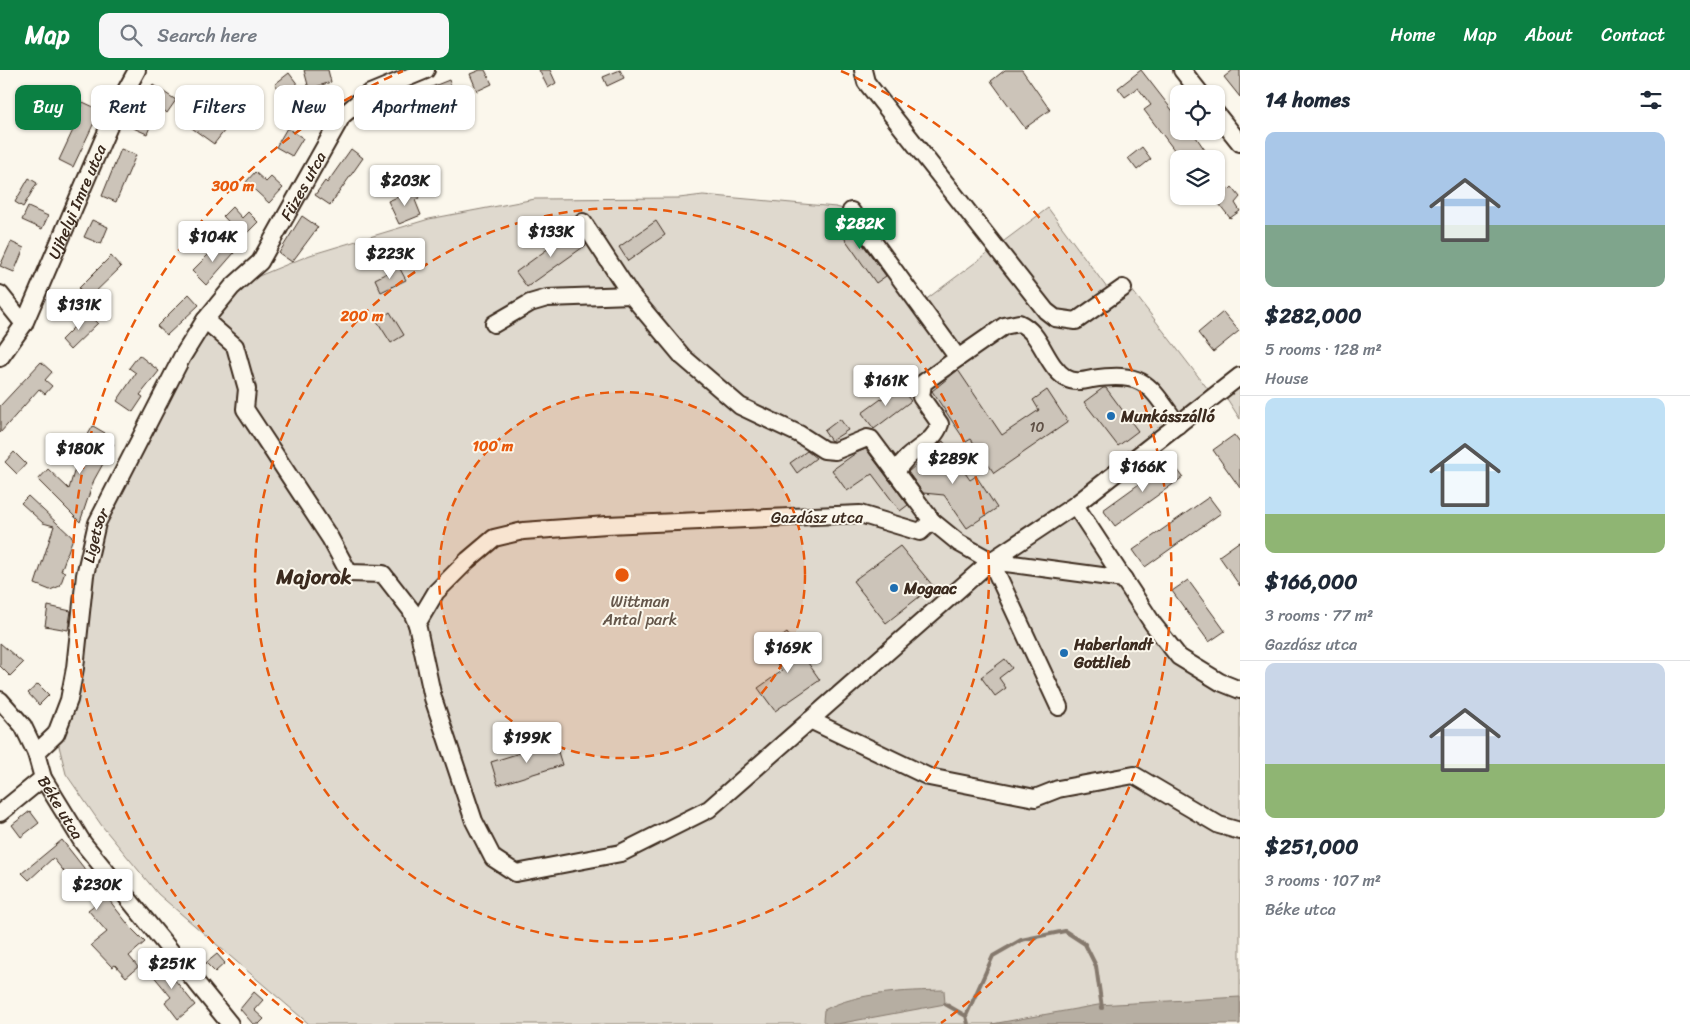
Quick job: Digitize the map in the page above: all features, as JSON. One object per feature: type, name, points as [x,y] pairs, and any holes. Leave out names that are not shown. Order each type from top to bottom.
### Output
[{"type":"street","name":"Ujhelyi Imre utca","points":[[0,358],[24,324],[119,103],[136,70]]},
{"type":"street","name":"Füzes utca","points":[[260,262],[342,116],[368,94],[426,70]]},
{"type":"street","points":[[863,70],[866,82],[1046,311],[1055,318],[1076,321],[1123,288]]},
{"type":"street","points":[[1182,70],[1194,85]]},
{"type":"street","points":[[1225,124],[1240,143]]},
{"type":"street","points":[[852,211],[958,358]]},
{"type":"street","points":[[583,222],[631,295],[683,357],[740,406],[799,434],[824,450],[835,451],[871,438],[932,521],[959,544],[991,561],[1124,579]]},
{"type":"street","name":"Ligetsor","points":[[36,753],[56,734],[69,700],[76,668],[85,575],[97,522],[167,384],[205,320],[232,287],[260,262]]},
{"type":"street","points":[[0,294],[24,324]]},
{"type":"street","points":[[494,324],[530,303],[547,298],[631,295]]},
{"type":"street","points":[[205,320],[235,346],[248,388],[245,409],[330,538],[349,573],[383,574],[412,610],[417,624],[433,698],[474,821],[493,858],[516,872],[621,853],[709,809],[991,561],[1076,505],[1240,376]]},
{"type":"street","points":[[896,473],[902,461],[937,434],[940,424],[921,397],[924,383],[1004,326],[1019,323],[1032,332],[1062,376],[1076,382],[1111,376],[1138,379],[1153,388],[1178,425]]},
{"type":"street","points":[[1076,505],[1153,624],[1179,657],[1220,682],[1240,690]]},
{"type":"street","name":"Gazdász utca","points":[[417,624],[436,592],[468,560],[494,538],[523,531],[607,524],[860,514],[920,532],[932,521]]},
{"type":"street","points":[[991,561],[1059,707]]},
{"type":"street","name":"Béke utca","points":[[0,700],[23,726],[36,753],[43,778],[83,843],[230,1024]]},
{"type":"street","points":[[810,720],[929,777],[1035,798],[1058,789],[1134,775],[1219,825],[1240,831]]},
{"type":"street","points":[[0,813],[43,778]]},
{"type":"green space","name":"Wittman Antal park","points":[[703,195],[836,207],[851,211],[920,304],[1048,208],[1110,292],[1125,281],[1214,397],[1076,505],[1179,657],[1240,690],[1240,1019],[1172,1024],[309,1024],[158,894],[102,826],[66,774],[56,734],[85,575],[130,455],[232,287],[310,255],[429,219],[535,199],[679,198]]},
{"type":"green space","points":[[1240,382],[1240,419],[1224,394]]},
{"type":"shaded area","points":[[944,990],[945,1004],[837,1024],[827,1024],[823,1021],[824,1010],[852,999],[882,994]]},
{"type":"shaded area","points":[[1240,997],[1240,1024],[992,1024],[1098,1005]]},
{"type":"building","points":[[304,70],[328,70],[331,82],[322,85],[308,85]]},
{"type":"building","points":[[485,70],[492,84],[477,91],[470,74]]},
{"type":"building","points":[[539,70],[550,70],[556,83],[548,88]]},
{"type":"building","points":[[620,70],[624,78],[607,86],[603,77]]},
{"type":"building","points":[[1005,70],[1022,70],[1050,110],[1025,128],[991,81]]},
{"type":"building","points":[[1141,70],[1170,107],[1170,140],[1198,140],[1205,150],[1174,150],[1144,110],[1151,105],[1138,88],[1125,97],[1118,88]]},
{"type":"building","points":[[1233,70],[1240,70],[1240,97],[1224,77]]},
{"type":"building","points":[[289,73],[298,85],[276,85]]},
{"type":"building","points":[[449,80],[451,85],[437,85]]},
{"type":"building","points":[[165,93],[175,99],[167,113],[165,111]]},
{"type":"building","points":[[83,102],[91,106],[91,129],[73,167],[59,160],[73,130],[81,130],[81,106]]},
{"type":"building","points":[[138,130],[149,130],[147,134]]},
{"type":"building","points":[[195,130],[225,130],[214,144]]},
{"type":"building","points":[[286,130],[290,130],[303,138],[292,156],[276,147]]},
{"type":"building","points":[[1142,147],[1151,159],[1137,170],[1128,158]]},
{"type":"building","points":[[121,149],[136,155],[116,202],[102,196]]},
{"type":"building","points":[[351,149],[363,158],[330,205],[315,195],[325,181],[327,183]]},
{"type":"building","points":[[255,172],[266,182],[271,177],[283,188],[269,203],[246,182]]},
{"type":"building","points":[[29,178],[37,183],[23,207],[15,202]]},
{"type":"building","points":[[1225,185],[1229,190],[1232,187],[1240,197],[1235,203],[1240,211],[1230,218],[1220,205],[1225,205]]},
{"type":"building","points":[[415,190],[419,198],[415,200],[421,215],[399,224],[388,201]]},
{"type":"building","points":[[28,207],[48,216],[42,229],[22,220]]},
{"type":"building","points":[[232,207],[242,218],[248,212],[258,222],[243,237],[223,216]]},
{"type":"building","points":[[302,216],[318,227],[292,262],[279,253]]},
{"type":"building","points":[[842,216],[886,276],[876,283],[833,222]]},
{"type":"building","points":[[92,220],[108,227],[101,244],[84,237]]},
{"type":"building","points":[[656,221],[665,235],[628,261],[619,247]]},
{"type":"building","points":[[575,229],[586,245],[527,287],[516,272]]},
{"type":"building","points":[[222,241],[234,253],[206,285],[192,271]]},
{"type":"building","points":[[11,242],[24,248],[14,272],[0,266]]},
{"type":"building","points":[[111,256],[121,267],[89,298],[79,288]]},
{"type":"building","points":[[399,267],[406,280],[381,292],[375,279]]},
{"type":"building","points":[[189,294],[199,305],[167,335],[157,326]]},
{"type":"building","points":[[390,312],[404,335],[391,343],[377,321]]},
{"type":"building","points":[[1223,312],[1239,331],[1213,352],[1198,333]]},
{"type":"building","points":[[88,313],[98,323],[70,350],[61,340]]},
{"type":"building","points":[[139,355],[159,371],[140,395],[143,397],[133,412],[117,401],[136,373],[129,368]]},
{"type":"building","points":[[41,362],[52,372],[45,380],[52,386],[45,394],[39,389],[0,433],[0,406]]},
{"type":"building","points":[[958,370],[1002,435],[1039,410],[1033,400],[1047,390],[1068,422],[994,473],[971,439],[966,442],[932,391]]},
{"type":"building","points":[[899,386],[911,401],[874,429],[862,413]]},
{"type":"building","name":"Munkásszálló","points":[[1103,388],[1106,388],[1138,431],[1118,446],[1084,402]]},
{"type":"building","points":[[840,419],[848,430],[831,441],[824,431]]},
{"type":"building","points":[[93,426],[105,433],[103,438],[114,444],[94,480],[80,522],[38,480],[48,469],[69,489],[76,465],[88,445],[83,443]]},
{"type":"building","points":[[1234,435],[1240,443],[1240,488],[1213,450]]},
{"type":"building","points":[[943,441],[970,480],[976,476],[997,508],[967,528],[944,495],[923,493],[908,472]]},
{"type":"building","points":[[866,449],[908,505],[900,511],[872,474],[847,491],[832,470],[856,453]]},
{"type":"building","points":[[807,451],[816,458],[797,473],[790,463]]},
{"type":"building","points":[[14,452],[26,464],[17,474],[5,462]]},
{"type":"building","points":[[1171,461],[1183,477],[1115,526],[1103,510]]},
{"type":"building","points":[[28,496],[73,538],[61,571],[65,572],[60,586],[50,590],[35,584],[54,526],[43,523],[21,503]]},
{"type":"building","points":[[1209,497],[1221,513],[1145,567],[1133,550]]},
{"type":"building","points":[[1240,541],[1240,586],[1219,556]]},
{"type":"building","points":[[900,546],[933,586],[886,623],[853,581]]},
{"type":"building","points":[[1188,580],[1225,631],[1209,642],[1172,591]]},
{"type":"building","points":[[48,606],[71,611],[68,630],[45,626]]},
{"type":"building","points":[[787,633],[820,680],[775,711],[758,688],[782,671],[766,648]]},
{"type":"building","points":[[0,643],[23,663],[10,676],[0,666]]},
{"type":"building","points":[[1005,659],[1012,668],[999,678],[1006,688],[995,696],[981,677]]},
{"type":"building","points":[[38,684],[49,695],[39,705],[28,693]]},
{"type":"building","points":[[555,742],[562,765],[498,785],[491,762]]},
{"type":"building","points":[[30,811],[39,823],[21,837],[12,825]]},
{"type":"building","points":[[62,840],[131,928],[145,942],[129,956],[138,967],[126,977],[115,965],[112,967],[91,945],[107,932],[88,910],[96,904],[70,872],[67,875],[53,858],[29,880],[22,873]]},
{"type":"building","points":[[217,954],[225,963],[215,972],[206,963]]},
{"type":"building","points":[[158,959],[195,1005],[178,1019],[165,1002],[171,997],[147,968]]},
{"type":"building","points":[[254,992],[263,1000],[254,1010],[264,1019],[259,1024],[253,1024],[240,1009]]},
{"type":"waterway","points":[[968,1024],[966,1016],[993,956],[1021,940],[1065,931],[1085,944],[1096,966],[1102,1008]]},
{"type":"waterway","points":[[945,1004],[966,1016]]},
{"type":"place","name":"Munkásszálló","points":[[1111,416]]},
{"type":"place","name":"Mogaac","points":[[894,588]]},
{"type":"place","name":"Haberlandt Gottlieb","points":[[1064,653]]},
{"type":"district","name":"Majorok","points":[[314,577]]}]
